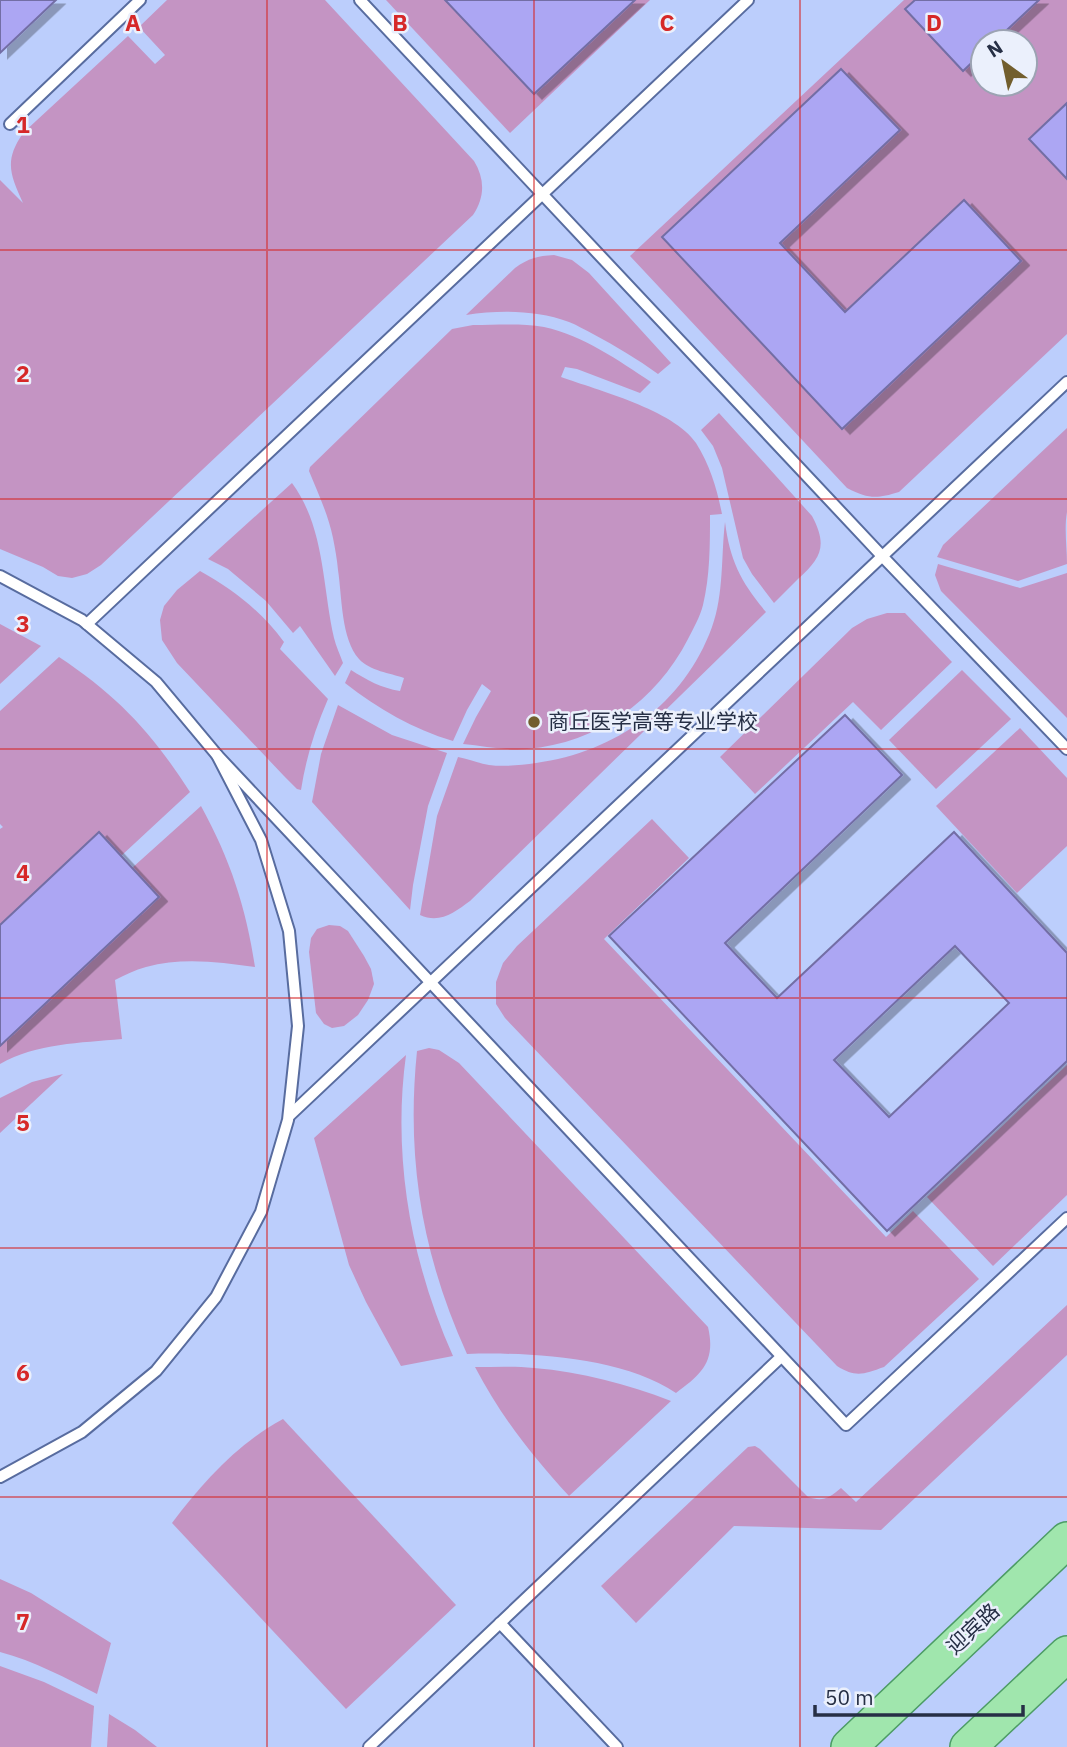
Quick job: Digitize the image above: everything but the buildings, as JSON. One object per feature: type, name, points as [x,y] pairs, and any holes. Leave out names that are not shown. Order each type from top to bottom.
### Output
[{"type":"main road","name":"迎宾路","points":[[849,1747],[1067,1541]]},
{"type":"main road","points":[[968,1747],[1067,1654]]},
{"type":"lane","points":[[10,124],[140,0]]},
{"type":"lane","points":[[360,0],[1067,749]]},
{"type":"lane","points":[[87,624],[748,0]]},
{"type":"lane","points":[[289,1116],[1067,382]]},
{"type":"lane","points":[[0,576],[82,620],[156,682],[217,755],[846,1425],[1067,1218]]},
{"type":"lane","points":[[0,1477],[82,1432],[156,1371],[216,1297],[261,1212],[289,1116],[298,1026],[289,930],[261,839],[217,755]]},
{"type":"lane","points":[[369,1747],[781,1357]]},
{"type":"lane","points":[[500,1623],[617,1747]]},
{"type":"shaded area","points":[[167,0],[325,0],[474,161],[482,181],[481,195],[473,215],[101,565],[87,574],[72,578],[58,576],[0,549],[0,180],[23,203],[12,175],[11,160],[23,133],[128,36],[155,64],[165,55],[139,27]]},
{"type":"shaded area","points":[[386,0],[650,0],[510,133]]},
{"type":"shaded area","points":[[904,0],[1067,0],[1067,334],[899,492],[873,497],[847,488],[630,256]]},
{"type":"shaded area","points":[[554,255],[572,260],[589,273],[671,363],[658,374],[575,325],[544,315],[492,312],[466,315],[515,268],[533,258]]},
{"type":"shaded area","points":[[473,325],[527,325],[559,331],[600,350],[651,382],[640,393],[577,369],[565,367],[561,377],[634,402],[685,431],[696,443],[705,460],[722,514],[710,515],[710,549],[703,605],[675,661],[659,682],[622,715],[578,738],[553,745],[503,749],[463,744],[491,691],[482,684],[453,741],[396,717],[345,683],[351,670],[374,683],[400,691],[404,678],[369,666],[359,659],[353,650],[343,617],[333,538],[326,512],[309,471],[310,467],[452,329]]},
{"type":"shaded area","points":[[719,413],[812,516],[820,536],[817,558],[774,603],[743,558],[722,468],[713,446],[701,430]]},
{"type":"shaded area","points":[[1067,428],[1067,564],[1018,581],[937,557],[943,545]]},
{"type":"shaded area","points":[[292,483],[303,500],[317,538],[334,638],[343,663],[335,676],[300,626],[293,633],[266,601],[228,569],[208,559]]},
{"type":"shaded area","points":[[725,522],[738,570],[766,612],[470,901],[453,913],[441,917],[420,915],[437,816],[458,757],[501,766],[565,757],[593,748],[619,735],[643,720],[665,701],[700,654],[712,627],[720,588]]},
{"type":"shaded area","points":[[938,564],[1020,588],[1067,573],[1067,718],[941,591],[935,575]]},
{"type":"shaded area","points":[[200,571],[235,594],[266,620],[284,642],[280,649],[328,699],[312,744],[301,790],[284,776],[177,663],[162,640],[160,620],[164,606],[177,590]]},
{"type":"shaded area","points":[[887,613],[905,613],[952,662],[881,730],[853,702],[755,794],[720,757],[852,628],[867,619]]},
{"type":"shaded area","points":[[0,624],[41,646],[0,684]]},
{"type":"shaded area","points":[[59,657],[99,686],[132,717],[162,752],[190,792],[121,856],[98,833],[0,925],[0,829],[3,827],[0,824],[0,711]]},
{"type":"shaded area","points":[[962,670],[1011,719],[936,789],[889,740]]},
{"type":"shaded area","points":[[338,705],[392,735],[447,753],[428,806],[410,910],[312,802],[321,754]]},
{"type":"shaded area","points":[[1020,728],[1067,778],[1067,846],[1017,893],[936,806]]},
{"type":"shaded area","points":[[201,806],[236,884],[255,967],[187,961],[138,970],[115,980],[122,1039],[44,1048],[0,1064],[0,1046],[159,897],[132,868]]},
{"type":"shaded area","points":[[652,819],[689,858],[604,939],[886,1237],[913,1211],[979,1279],[884,1367],[860,1374],[837,1366],[505,1018],[496,1004],[496,982],[503,963],[517,946]]},
{"type":"shaded area","points":[[329,925],[340,926],[348,931],[371,969],[374,984],[358,1015],[344,1026],[332,1028],[324,1024],[316,1013],[309,952],[311,938],[317,929]]},
{"type":"shaded area","points":[[429,1048],[439,1050],[459,1063],[708,1327],[710,1349],[705,1366],[676,1393],[630,1371],[603,1364],[547,1356],[467,1354],[439,1280],[421,1206],[416,1168],[414,1091],[417,1051]]},
{"type":"shaded area","points":[[406,1055],[402,1132],[408,1209],[426,1284],[453,1356],[401,1366],[349,1265],[314,1138]]},
{"type":"shaded area","points":[[1067,1065],[1067,1195],[993,1266],[927,1197]]},
{"type":"shaded area","points":[[63,1074],[0,1133],[0,1098],[32,1082]]},
{"type":"shaded area","points":[[1067,1305],[1067,1355],[881,1530],[734,1526],[636,1623],[601,1586],[748,1447],[755,1446],[760,1449],[808,1497],[826,1498],[841,1488],[856,1502]]},
{"type":"shaded area","points":[[475,1367],[527,1367],[569,1372],[621,1384],[671,1401],[569,1496],[518,1434]]},
{"type":"shaded area","points":[[283,1419],[456,1605],[346,1709],[172,1523],[222,1465],[251,1440]]},
{"type":"shaded area","points":[[0,1579],[31,1593],[111,1643],[97,1694],[37,1665],[0,1652]]},
{"type":"shaded area","points":[[0,1666],[44,1682],[94,1706],[91,1747],[0,1747]]},
{"type":"shaded area","points":[[109,1714],[135,1730],[157,1747],[107,1747]]},
{"type":"place","name":"商丘医学高等专业学校","points":[[534,722]]}]
